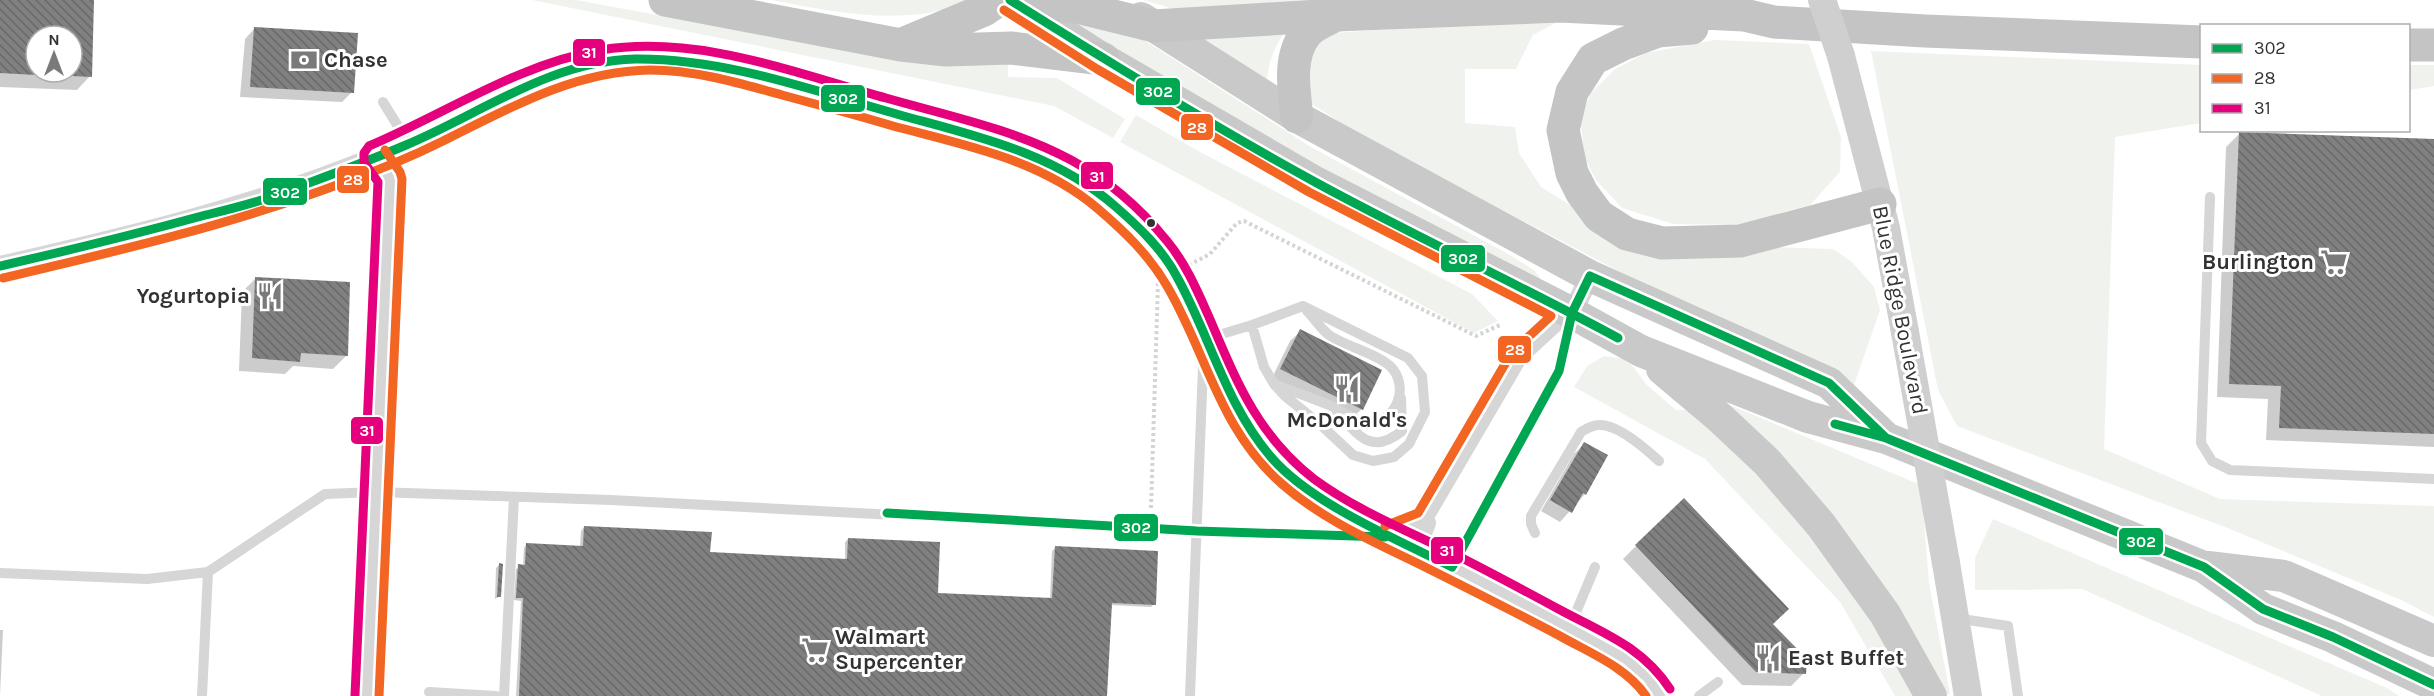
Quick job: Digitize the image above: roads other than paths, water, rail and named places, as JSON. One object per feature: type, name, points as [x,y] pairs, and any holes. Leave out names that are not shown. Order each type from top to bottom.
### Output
[{"type":"highway","points":[[665,0],[901,45],[946,50],[1011,48],[1103,58]]},
{"type":"highway","points":[[901,45],[984,10],[999,0]]},
{"type":"highway","points":[[1030,0],[1077,7],[1154,26],[1336,15],[1560,6],[1744,15],[1774,22]]},
{"type":"highway","points":[[1297,117],[1293,84],[1296,53],[1306,33],[1336,15]]},
{"type":"highway","points":[[1880,204],[1740,241],[1662,243],[1628,234],[1599,216],[1582,193],[1572,173],[1563,130],[1572,92],[1593,59],[1623,44],[1658,31],[1774,22],[1925,31],[2200,42]]},
{"type":"highway","points":[[2410,45],[2434,45]]},
{"type":"main road","points":[[1011,0],[1103,58],[1315,183],[1572,313],[1641,351],[1808,417],[1886,438],[2204,567],[2263,609],[2333,637],[2434,685]]},
{"type":"main road","points":[[1113,0],[1297,117],[1590,276],[1829,382],[1886,438]]},
{"type":"main road","points":[[1641,351],[1719,417],[1767,462],[1821,525],[1886,614],[1931,696]]},
{"type":"main road","points":[[2204,567],[2284,576],[2434,641]]},
{"type":"street","name":"Blue Ridge Boulevard","points":[[1822,0],[1841,56],[1880,204],[1905,332],[1968,696]]},
{"type":"street","points":[[0,266],[141,233],[265,199],[375,157],[390,178],[367,696]]},
{"type":"street","points":[[1572,313],[1590,276]]},
{"type":"street","points":[[1389,537],[1426,524]]},
{"type":"street","points":[[1416,549],[1426,524]]},
{"type":"lane","points":[[375,157],[409,144],[543,78],[585,66],[653,58],[687,61],[741,72],[1015,148],[1069,172],[1126,217],[1161,251],[1177,276],[1235,405],[1271,458],[1292,477],[1324,499],[1389,537],[1452,567],[1626,659],[1648,678],[1660,696]]},
{"type":"lane","points":[[383,102],[409,144]]},
{"type":"lane","points":[[2210,197],[2201,443],[2212,461],[2230,470],[2434,479]]},
{"type":"lane","points":[[1204,339],[1304,306],[1408,358],[1422,376],[1425,412],[1409,444],[1394,457],[1373,461],[1353,455],[1274,384],[1264,367],[1252,325]]},
{"type":"lane","points":[[1304,306],[1328,335],[1390,366],[1398,377],[1402,431],[1384,443],[1371,442],[1360,438],[1330,406]]},
{"type":"lane","points":[[1426,524],[1522,359],[1572,313]]},
{"type":"lane","points":[[1452,567],[1560,371],[1572,313]]},
{"type":"lane","points":[[1190,696],[1204,339]]},
{"type":"lane","points":[[1274,384],[1330,406],[1363,423],[1389,417],[1400,393]]},
{"type":"lane","points":[[1535,533],[1531,524],[1531,516],[1581,432],[1600,425],[1610,427],[1632,439],[1659,461]]},
{"type":"lane","points":[[0,573],[147,579],[208,572],[325,494],[376,492],[666,502],[1105,524],[1197,531],[1389,537]]},
{"type":"lane","points":[[504,696],[514,498]]},
{"type":"lane","points":[[1569,629],[1595,567]]},
{"type":"lane","points":[[202,696],[208,572]]},
{"type":"lane","points":[[1955,618],[2008,626],[2018,696]]},
{"type":"lane","points":[[1700,696],[1718,682]]},
{"type":"lane","points":[[429,692],[496,696]]},
{"type":"place","name":"Chase","points":[[304,60]]},
{"type":"place","name":"Burlington","points":[[2334,262]]},
{"type":"place","name":"Yogurtopia","points":[[270,296]]},
{"type":"place","name":"McDonald's","points":[[1347,389]]},
{"type":"place","name":"Walmart Supercenter","points":[[815,650]]},
{"type":"place","name":"East Buffet","points":[[1768,658]]}]
